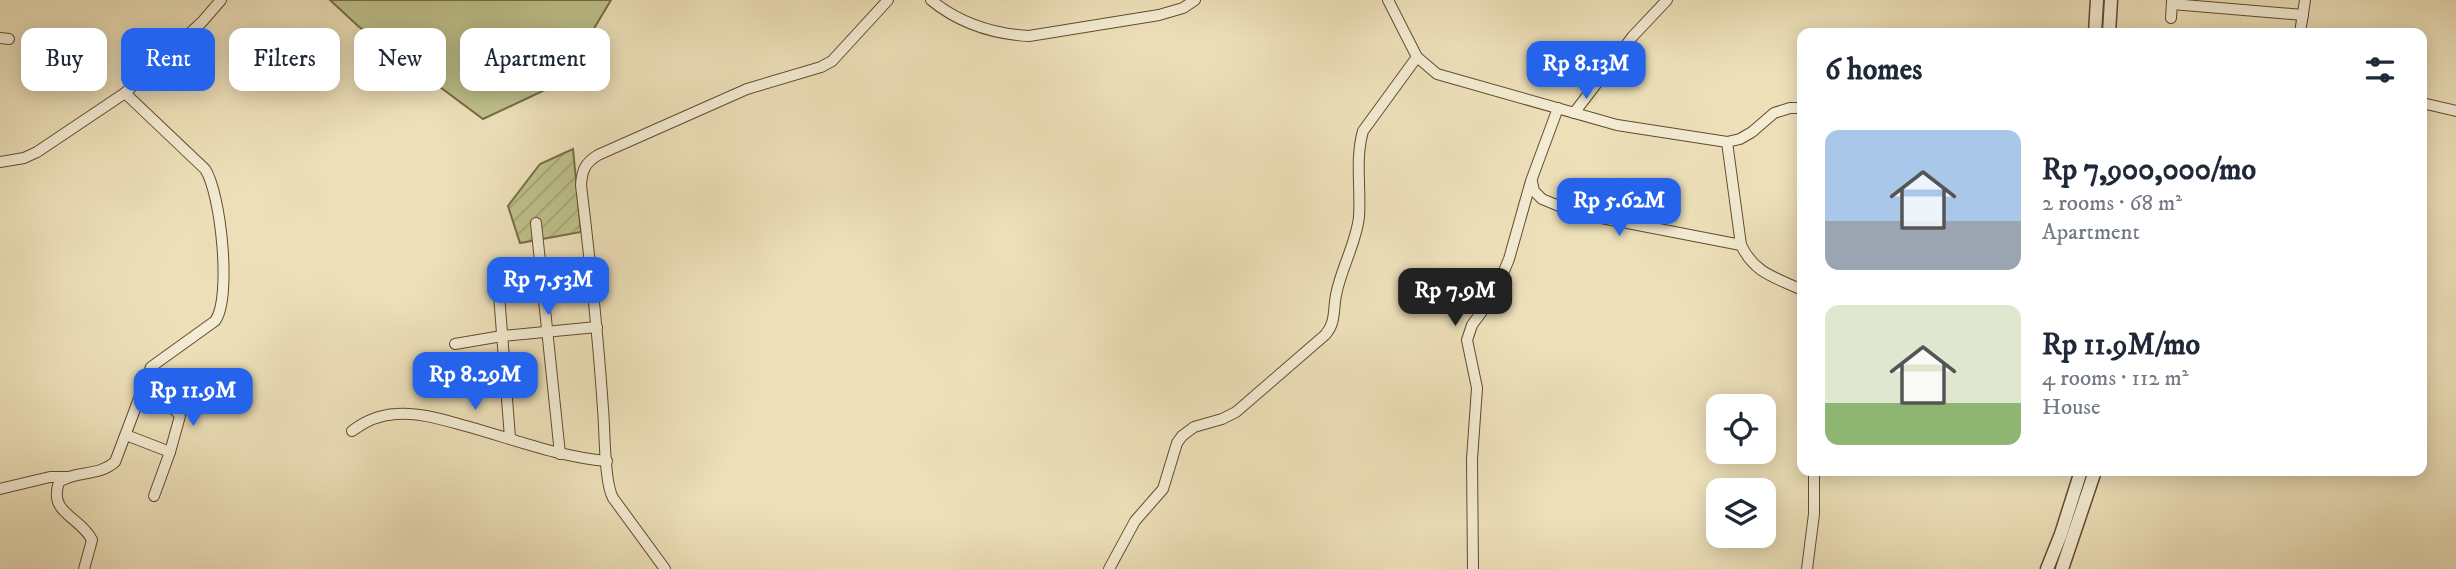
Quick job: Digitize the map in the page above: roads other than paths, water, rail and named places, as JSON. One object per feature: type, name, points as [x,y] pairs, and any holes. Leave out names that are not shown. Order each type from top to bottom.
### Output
[{"type":"street","points":[[0,162],[24,158],[37,152],[125,93],[202,22],[221,0]]},
{"type":"street","points":[[665,569],[607,486],[597,327],[581,185],[582,172],[586,164],[598,155],[747,89],[821,67],[832,61],[888,0]]},
{"type":"street","points":[[931,0],[964,21],[1009,35],[1029,36],[1159,15],[1183,8],[1195,0]]},
{"type":"street","points":[[1388,0],[1417,57],[1437,75],[1617,125],[1727,142],[1752,132],[1774,113],[1797,108]]},
{"type":"street","points":[[1574,113],[1633,36],[1667,0]]},
{"type":"street","points":[[2095,28],[2097,0]]},
{"type":"street","points":[[2109,28],[2111,0]]},
{"type":"street","points":[[2301,28],[2305,0]]},
{"type":"street","points":[[2171,18],[2172,2],[2303,15]]},
{"type":"street","points":[[1109,569],[1135,521],[1163,489],[1177,443],[1182,436],[1194,427],[1236,412],[1325,335],[1333,325],[1336,292],[1359,217],[1362,135],[1371,118],[1417,57]]},
{"type":"street","points":[[0,489],[50,477],[104,471],[117,458],[140,394],[155,363],[219,316],[223,260],[218,207],[208,174],[125,93]]},
{"type":"street","points":[[2427,104],[2456,111]]},
{"type":"street","points":[[1473,569],[1472,459],[1477,388],[1467,340],[1472,325],[1494,295],[1504,271],[1531,181],[1558,108]]},
{"type":"street","points":[[1727,142],[1741,245],[1747,258],[1757,269],[1797,288]]},
{"type":"street","points":[[1531,181],[1534,191],[1542,199],[1576,213],[1741,245]]},
{"type":"street","points":[[536,223],[560,454]]},
{"type":"street","points":[[510,438],[499,280],[542,275]]},
{"type":"street","points":[[455,344],[502,336],[597,327]]},
{"type":"street","points":[[443,391],[506,383]]},
{"type":"street","points":[[140,394],[175,410],[180,416],[154,496]]},
{"type":"street","points":[[352,431],[369,419],[397,413],[439,418],[560,454],[607,461]]},
{"type":"street","points":[[127,435],[170,452]]},
{"type":"street","points":[[1807,569],[1814,514],[1814,476]]},
{"type":"street","points":[[2047,569],[2079,476]]},
{"type":"street","points":[[2062,569],[2093,476]]},
{"type":"street","points":[[68,477],[60,482],[56,498],[59,505],[87,531],[92,540],[84,569]]}]
